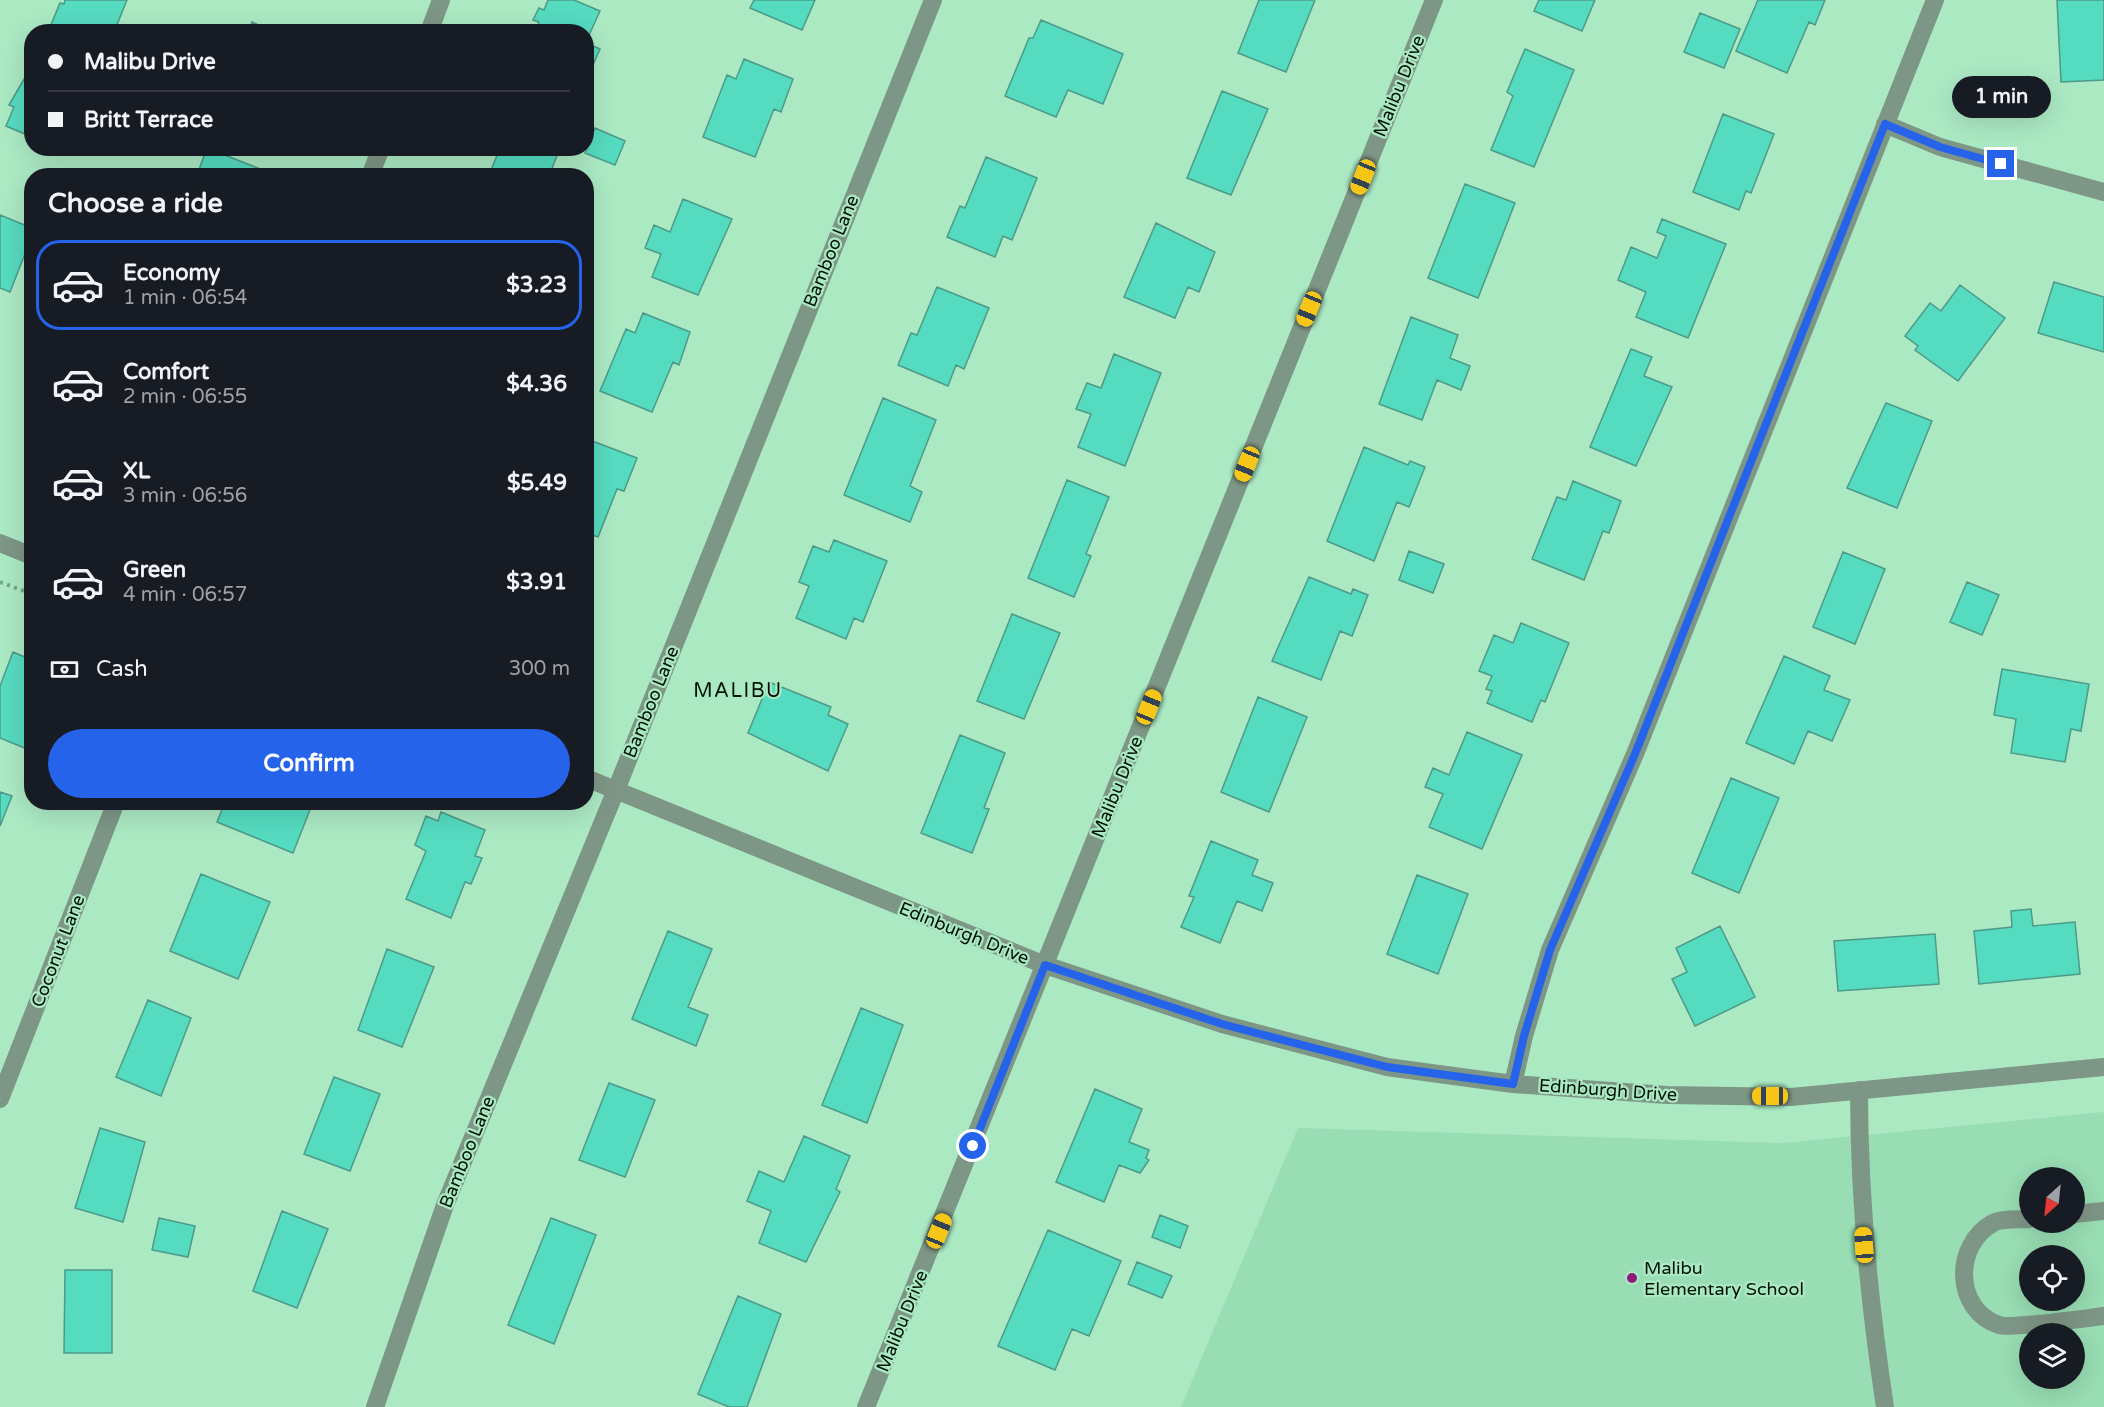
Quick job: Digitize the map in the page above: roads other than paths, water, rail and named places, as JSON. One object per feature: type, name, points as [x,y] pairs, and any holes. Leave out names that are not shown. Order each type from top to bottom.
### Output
[{"type":"street","points":[[432,24],[441,0]]},
{"type":"street","name":"Bamboo Lane","points":[[375,1407],[445,1205],[616,790],[933,0]]},
{"type":"street","name":"Malibu Drive","points":[[866,1407],[1434,0]]},
{"type":"street","points":[[1513,1084],[1524,1036],[1550,950],[1635,754],[1935,0]]},
{"type":"street","points":[[1885,124],[1940,147],[2104,192]]},
{"type":"street","points":[[0,543],[24,553]]},
{"type":"street","name":"Edinburgh Drive","points":[[594,781],[1045,965],[1222,1024],[1387,1067],[1513,1084],[1667,1095],[1791,1096],[2104,1067]]},
{"type":"street","name":"Coconut Lane","points":[[0,1099],[113,810]]},
{"type":"street","points":[[1859,1090],[1859,1157],[1866,1267],[1885,1407]]},
{"type":"street","points":[[2085,1213],[2104,1211]]},
{"type":"street","points":[[2019,1220],[1995,1222],[1977,1235],[1964,1258],[1968,1299],[1978,1313],[2000,1326],[2104,1316]]},
{"type":"place","name":"Malibu Elementary School","points":[[1632,1278]]},
{"type":"district","name":"MALIBU","points":[[738,691]]}]
